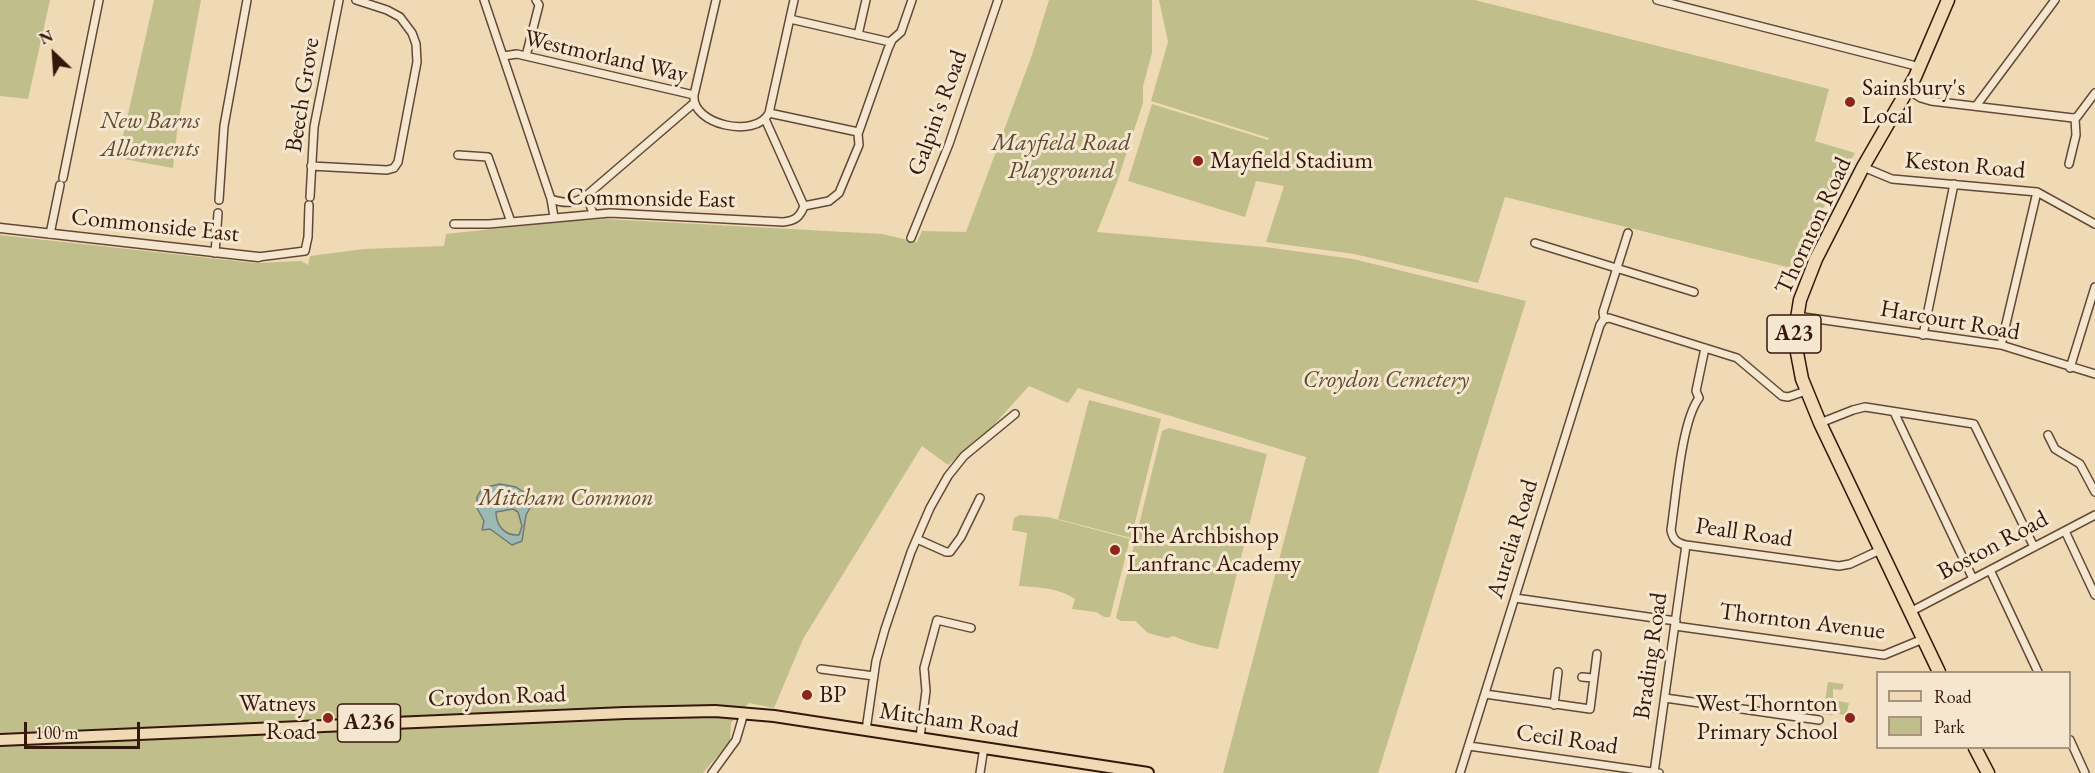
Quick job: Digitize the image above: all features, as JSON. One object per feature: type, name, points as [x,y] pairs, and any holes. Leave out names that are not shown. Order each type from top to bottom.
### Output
[{"type":"highway","name":"Thornton Road","points":[[1939,671],[1806,391],[1794,337],[1800,300],[1816,259],[1863,167],[1920,67],[1948,0]]},
{"type":"highway","points":[[1976,749],[1988,773]]},
{"type":"main road","name":"Croydon Road","points":[[0,740],[625,713],[690,711],[744,713]]},
{"type":"main road","name":"Mitcham Road","points":[[744,713],[920,737],[1148,773]]},
{"type":"street","points":[[63,178],[99,0]]},
{"type":"street","points":[[219,200],[224,126],[247,0]]},
{"type":"street","name":"Beech Grove","points":[[305,251],[308,237],[314,127],[339,0]]},
{"type":"street","points":[[311,166],[387,170],[394,168],[398,162],[417,62],[416,44],[412,33],[400,17],[387,10],[356,0]]},
{"type":"street","points":[[484,0],[551,199],[554,217]]},
{"type":"street","points":[[551,199],[567,203],[575,202],[587,195],[694,99],[716,0]]},
{"type":"street","points":[[794,0],[767,116],[804,206],[825,203],[839,193],[860,145],[858,132],[890,42],[901,32],[912,0]]},
{"type":"street","points":[[858,35],[866,0]]},
{"type":"street","name":"Galpin's Road","points":[[911,238],[952,136],[998,0]]},
{"type":"street","points":[[1657,0],[1920,67]]},
{"type":"street","points":[[1976,106],[2055,0]]},
{"type":"street","points":[[526,56],[538,2],[546,1]]},
{"type":"street","points":[[790,19],[890,42]]},
{"type":"street","name":"Westmorland Way","points":[[503,56],[514,54],[526,56],[694,99],[705,116],[728,125],[749,126],[767,116],[858,132]]},
{"type":"street","points":[[1908,90],[1930,101],[2075,118]]},
{"type":"street","points":[[2069,164],[2076,135],[2075,118],[2095,93]]},
{"type":"street","points":[[458,155],[488,157],[511,222]]},
{"type":"street","name":"Keston Road","points":[[1863,167],[1892,179],[2037,192],[2095,224]]},
{"type":"street","points":[[1923,335],[1954,184]]},
{"type":"street","points":[[50,234],[60,185]]},
{"type":"street","points":[[2001,345],[2037,192]]},
{"type":"street","points":[[587,195],[593,214]]},
{"type":"street","name":"Commonside East","points":[[454,224],[511,222],[593,214],[783,222],[798,218],[804,206]]},
{"type":"street","points":[[214,253],[218,213]]},
{"type":"street","name":"Commonside East","points":[[0,228],[214,253],[258,256],[305,251]]},
{"type":"street","name":"Aurelia Road","points":[[1460,773],[1599,326],[1604,318],[1628,233]]},
{"type":"street","points":[[1535,243],[1694,292]]},
{"type":"street","points":[[2070,368],[2095,287]]},
{"type":"street","name":"Harcourt Road","points":[[1796,316],[2001,345],[2095,374]]},
{"type":"street","points":[[1604,318],[1740,359],[1782,396],[1788,397],[1806,391]]},
{"type":"street","name":"Peall Road","points":[[1705,348],[1696,391],[1699,398],[1693,405],[1687,424],[1671,530],[1674,540],[1686,545],[1839,566],[1850,564],[1880,550]]},
{"type":"street","points":[[1820,423],[1862,407],[1974,424],[2034,547]]},
{"type":"street","points":[[1894,412],[1972,579]]},
{"type":"street","points":[[866,730],[874,675],[891,608],[917,539],[936,498],[955,467],[975,446],[1015,414]]},
{"type":"street","points":[[2048,435],[2055,448],[2080,464],[2095,492]]},
{"type":"street","points":[[917,539],[950,552],[961,537],[980,498]]},
{"type":"street","name":"Boston Road","points":[[1910,612],[2095,516]]},
{"type":"street","points":[[2065,531],[2095,595]]},
{"type":"street","name":"Brading Road","points":[[1654,773],[1686,545]]},
{"type":"street","points":[[1990,570],[2038,671]]},
{"type":"street","name":"Thornton Avenue","points":[[1515,598],[1884,655],[1923,639]]},
{"type":"street","points":[[920,737],[926,691],[924,668],[939,611]]},
{"type":"street","points":[[937,620],[971,628]]},
{"type":"street","points":[[1485,694],[1590,709],[1597,654]]},
{"type":"street","points":[[821,669],[874,675]]},
{"type":"street","points":[[1554,705],[1558,672]]},
{"type":"street","points":[[1582,677],[1593,678]]},
{"type":"street","points":[[1665,698],[1819,720]]},
{"type":"street","points":[[712,773],[738,736],[744,713]]},
{"type":"street","points":[[2071,742],[2085,773]]},
{"type":"street","name":"Cecil Road","points":[[1469,746],[1659,773]]},
{"type":"street","points":[[980,773],[984,747]]},
{"type":"green space","points":[[0,0],[50,0],[28,99],[0,96]]},
{"type":"green space","name":"New Barns Allotments","points":[[154,0],[201,0],[178,123],[173,168],[118,158]]},
{"type":"green space","name":"Mitcham Common","points":[[1049,0],[1152,0],[1152,53],[1143,86],[1143,103],[1117,182],[1097,232],[1265,247],[1353,259],[1526,301],[1378,773],[1223,773],[1306,457],[1078,388],[1068,403],[1029,386],[991,428],[948,465],[922,446],[803,639],[774,708],[749,703],[731,723],[730,741],[703,773],[0,773],[0,235],[255,263],[301,261],[308,265],[310,256],[364,249],[444,246],[446,234],[606,219],[882,234],[917,242],[922,231],[966,232],[1032,55]]},
{"type":"green space","points":[[1159,0],[1475,0],[1829,89],[1815,141],[1855,153],[1823,208],[1799,270],[1505,197],[1478,283],[1354,254],[1266,242],[1284,186],[1256,181],[1245,217],[1128,181],[1152,104],[1268,140],[1269,138],[1151,101],[1168,42]]},
{"type":"green space","points":[[1089,400],[1161,419],[1131,538],[1058,519]]},
{"type":"green space","points":[[1169,428],[1267,454],[1218,649],[1174,636],[1167,638],[1148,633],[1135,621],[1121,621],[1116,618],[1162,431]]},
{"type":"green space","points":[[1020,515],[1048,517],[1130,539],[1110,617],[1104,617],[1096,612],[1072,609],[1075,599],[1062,592],[1019,586],[1027,533],[1012,530],[1014,518]]},
{"type":"green space","points":[[1828,682],[1844,684],[1842,690],[1833,689],[1833,700],[1849,703],[1846,716],[1834,712],[1833,715],[1823,714]]},
{"type":"water","points":[[500,484],[516,487],[528,495],[531,506],[526,515],[522,541],[512,545],[490,529],[482,530],[484,521],[477,508],[477,497],[482,488]],"holes":[[[513,509],[518,512],[522,526],[519,535],[510,534],[500,526],[496,512]]]},
{"type":"place","name":"Sainsbury's Local","points":[[1850,102]]},
{"type":"place","name":"Mayfield Stadium","points":[[1198,161]]},
{"type":"place","name":"The Archbishop Lanfranc Academy","points":[[1115,550]]},
{"type":"place","name":"BP","points":[[807,695]]},
{"type":"place","name":"Watneys Road","points":[[328,718]]},
{"type":"place","name":"West Thornton Primary School","points":[[1850,718]]},
{"type":"park label","name":"Mayfield Road Playground","points":[[1061,157]]},
{"type":"park label","name":"Croydon Cemetery","points":[[1386,380]]}]
